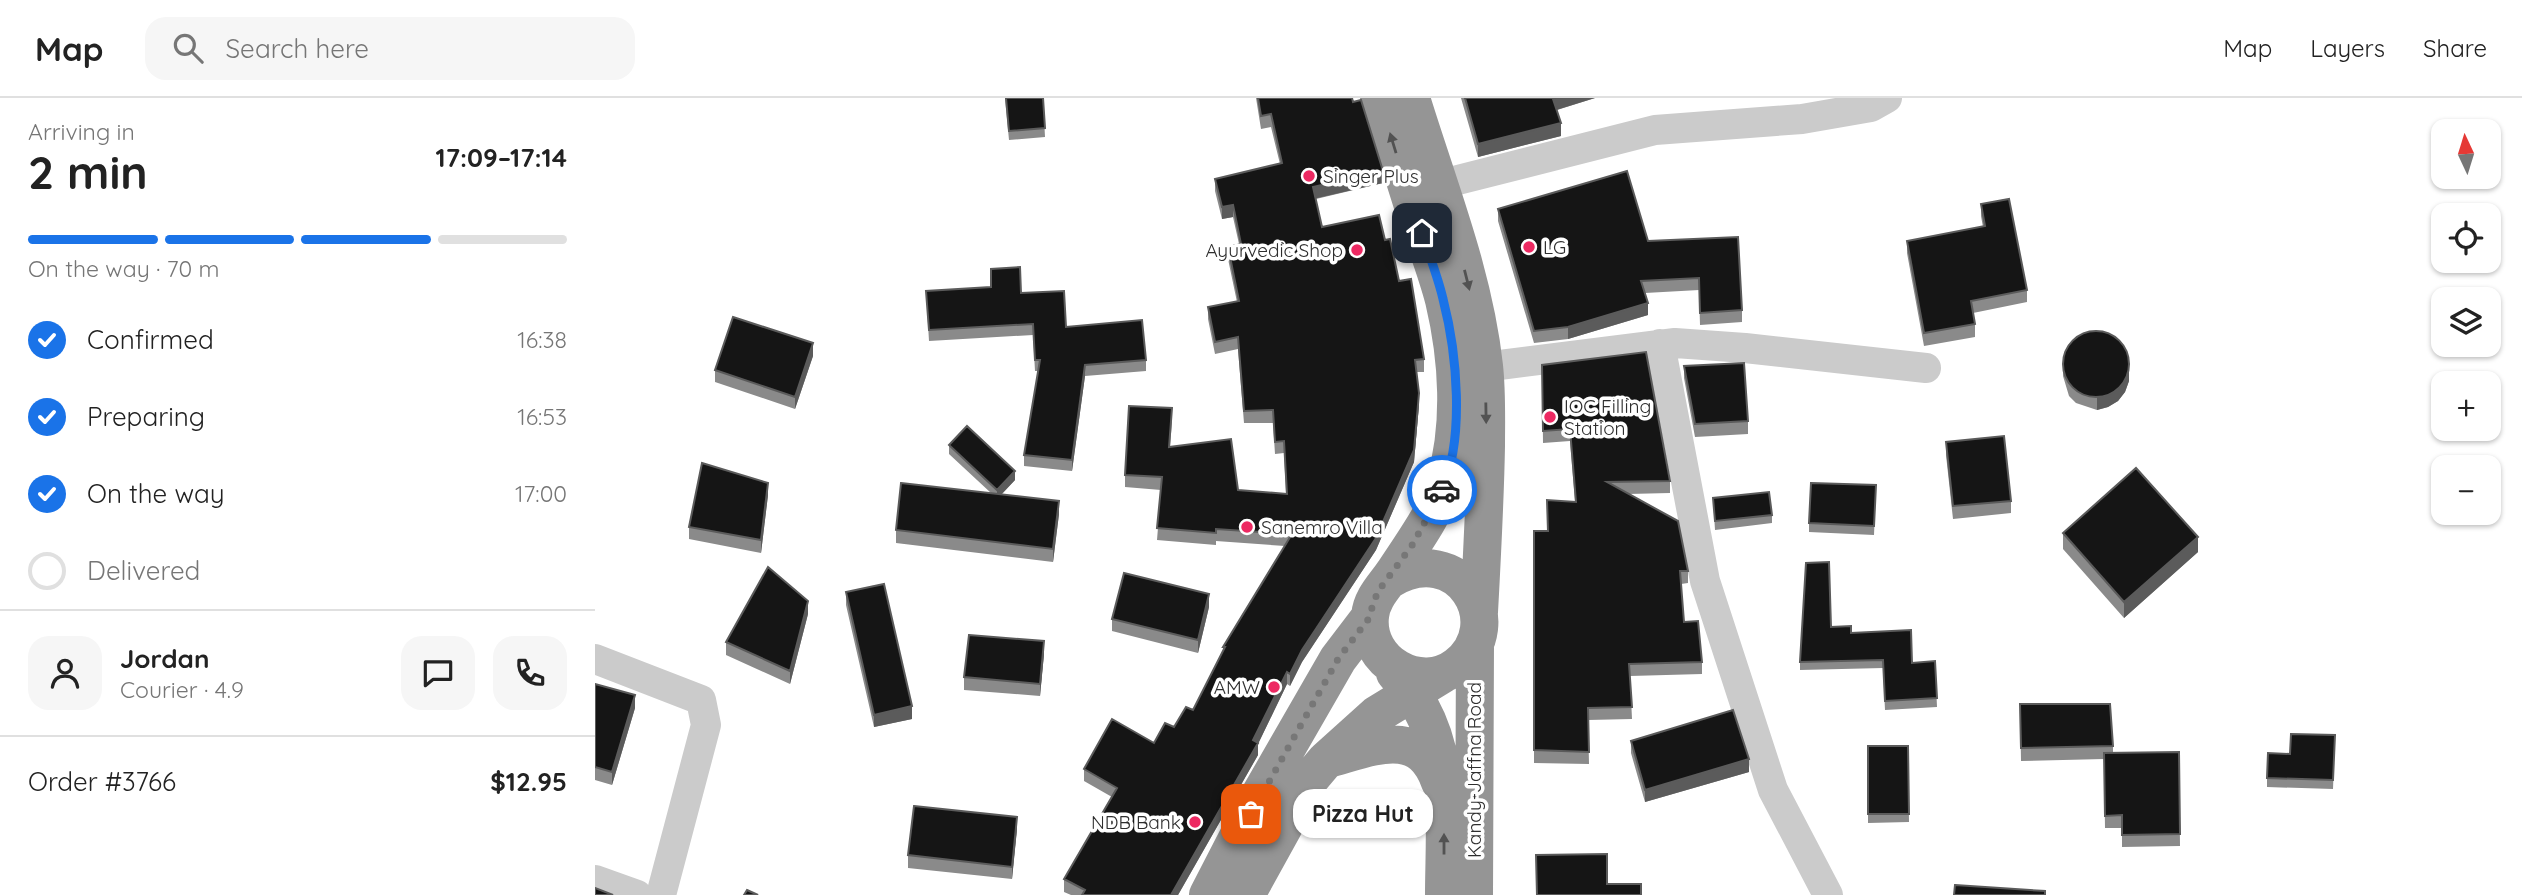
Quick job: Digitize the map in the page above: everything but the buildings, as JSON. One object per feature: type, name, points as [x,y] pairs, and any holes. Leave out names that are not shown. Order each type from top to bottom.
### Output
[{"type":"highway","name":"Kandy-Jaffna Road","points":[[1379,98],[1461,257],[1484,367],[1485,494],[1477,628],[1474,895]]},
{"type":"highway","name":"Kandy-Jaffna Road","points":[[1389,580],[1413,544],[1444,486],[1456,426],[1456,390],[1444,300],[1423,187],[1411,98]]},
{"type":"highway","points":[[1246,895],[1310,779],[1326,760],[1376,715],[1410,692],[1456,667],[1467,657],[1477,628],[1473,596],[1464,583],[1450,573],[1435,568],[1419,567],[1403,571],[1379,590],[1373,603],[1370,632],[1375,648],[1398,670],[1413,676],[1443,674]]},
{"type":"highway","points":[[1208,895],[1258,799],[1338,659],[1370,617]]},
{"type":"highway","name":"Kandy-Jaffna Road","points":[[1385,660],[1410,692],[1429,727],[1441,771],[1444,794],[1444,895]]},
{"type":"highway","points":[[1326,760],[1390,744],[1406,746],[1416,749],[1429,759],[1444,794]]},
{"type":"street","points":[[1423,187],[1655,130],[1802,119],[1871,107],[1888,98]]},
{"type":"street","points":[[1484,367],[1675,343],[1926,368]]},
{"type":"street","points":[[1660,344],[1705,581],[1773,790],[1828,895]]},
{"type":"street","points":[[595,659],[701,699],[706,725],[661,895]]},
{"type":"street","points":[[595,880],[637,895]]},
{"type":"way so far","points":[[1251,814],[1338,659],[1370,617],[1379,590],[1413,544],[1442,490]]},
{"type":"place","name":"Singer Plus","points":[[1309,176]]},
{"type":"place","name":"LG","points":[[1529,247]]},
{"type":"place","name":"Ayurvedic Shop","points":[[1357,250]]},
{"type":"place","name":"IOC Filling Station","points":[[1550,417]]},
{"type":"place","name":"Sanemro Villa","points":[[1247,527]]},
{"type":"place","name":"AMW","points":[[1274,687]]},
{"type":"place","name":"Pizza Hut","points":[[1251,814]]},
{"type":"place","name":"NDB Bank","points":[[1195,822]]},
{"type":"route","points":[[1422,233],[1444,300],[1456,390],[1456,426],[1442,490]]}]
